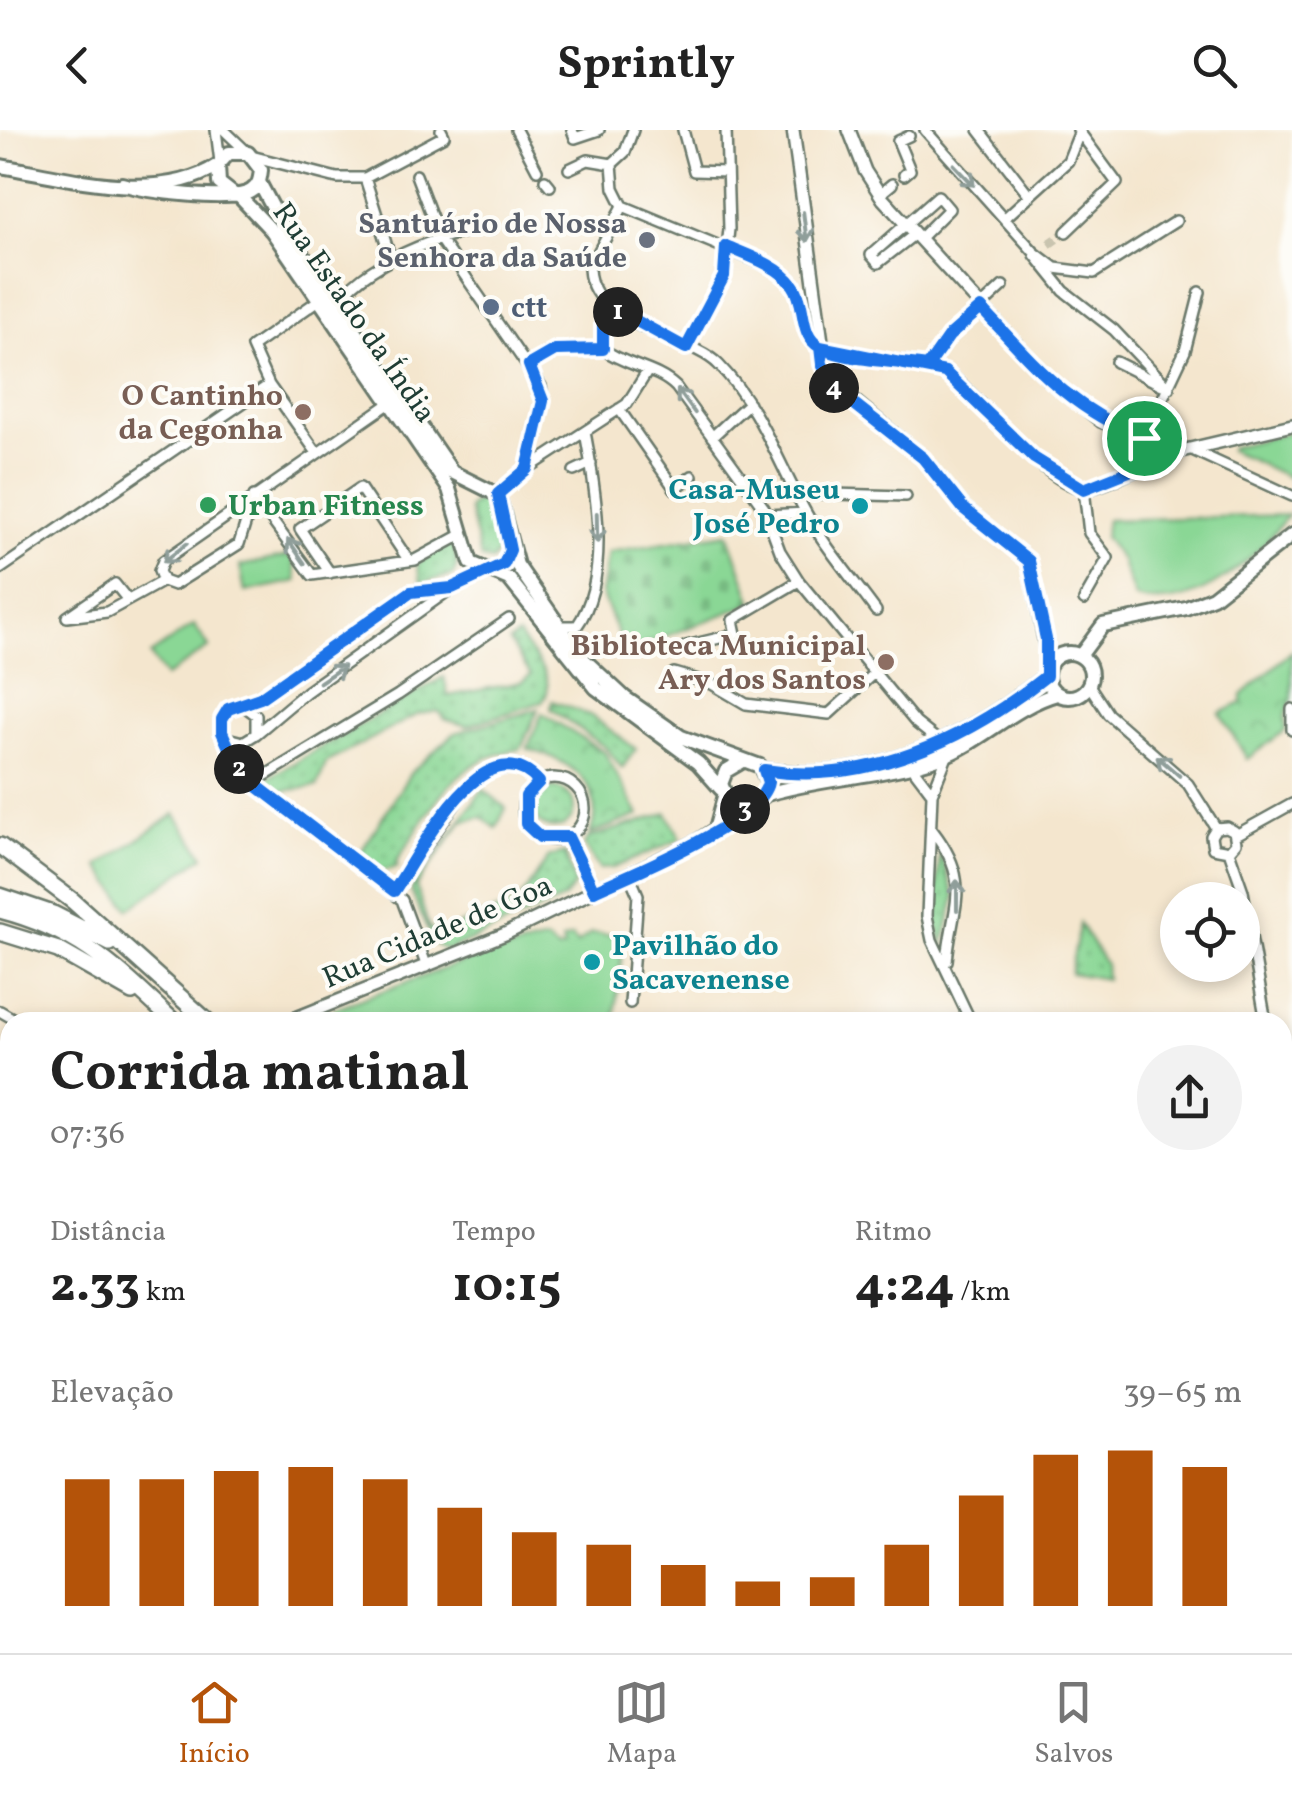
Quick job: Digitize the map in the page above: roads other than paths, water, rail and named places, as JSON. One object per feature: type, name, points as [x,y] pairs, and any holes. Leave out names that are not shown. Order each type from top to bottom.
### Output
[{"type":"highway","points":[[0,846],[73,901],[196,1012]]},
{"type":"highway","points":[[0,896],[53,914],[131,955]]},
{"type":"highway","points":[[0,910],[42,924],[91,950],[134,981],[162,1012]]},
{"type":"highway","points":[[0,932],[84,962],[159,1012]]},
{"type":"main road","points":[[0,166],[122,184],[166,196],[235,195],[260,180],[251,155],[235,151],[180,184],[122,184]]},
{"type":"main road","points":[[219,164],[219,183],[235,195]]},
{"type":"main road","name":"Rua Estado da Índia","points":[[260,180],[338,306],[452,472],[498,494]]},
{"type":"main road","name":"Rua Estado da Índia","points":[[235,195],[272,231],[449,489],[468,559]]},
{"type":"main road","points":[[458,512],[467,492],[482,487]]},
{"type":"main road","points":[[498,494],[520,569],[558,626],[604,680],[651,718],[707,750],[764,770],[835,770],[911,760]]},
{"type":"main road","points":[[1080,656],[1103,625],[1186,608],[1214,597],[1292,536]]},
{"type":"main road","points":[[487,571],[508,560],[510,544]]},
{"type":"main road","points":[[468,559],[515,584],[596,688],[617,708],[698,762],[723,793],[746,808],[760,803],[766,794],[764,770]]},
{"type":"main road","points":[[766,794],[944,749],[1032,702],[1057,694],[1073,697],[1089,685],[1090,669],[1080,656],[1061,654],[1048,670],[944,749]]},
{"type":"main road","points":[[1048,670],[1057,694]]},
{"type":"main road","points":[[723,793],[726,770],[744,760]]},
{"type":"street","points":[[220,130],[251,155],[336,178],[364,178],[442,133]]},
{"type":"street","points":[[219,164],[220,130]]},
{"type":"street","points":[[516,130],[537,170]]},
{"type":"street","points":[[572,130],[575,138],[600,130]]},
{"type":"street","points":[[633,130],[624,152],[612,164],[614,188],[623,206],[778,270],[793,284],[802,304],[805,330],[820,347],[928,366],[968,389],[1034,458],[1084,489]]},
{"type":"street","points":[[682,130],[694,171],[727,172]]},
{"type":"street","points":[[686,348],[724,276],[726,130]]},
{"type":"street","points":[[793,130],[822,364],[834,388],[923,458],[963,508],[1029,561],[1044,628],[1048,670]]},
{"type":"street","points":[[849,130],[880,194],[981,308],[1068,396],[1101,422],[1177,452]]},
{"type":"street","points":[[925,130],[1005,218],[1064,291],[1114,330],[1169,388]]},
{"type":"street","points":[[979,130],[1030,196]]},
{"type":"street","points":[[1005,218],[1068,162],[1080,130]]},
{"type":"street","points":[[1066,232],[1117,183],[1080,130]]},
{"type":"street","points":[[904,175],[910,170],[898,141],[909,136]]},
{"type":"street","points":[[570,169],[588,160],[612,164]]},
{"type":"street","points":[[260,180],[292,168]]},
{"type":"street","points":[[416,175],[441,241],[529,365],[543,401],[527,469]]},
{"type":"street","points":[[364,178],[392,260]]},
{"type":"street","points":[[880,194],[892,184]]},
{"type":"street","points":[[623,206],[588,272],[611,307],[716,362],[750,402],[806,513],[876,611]]},
{"type":"street","points":[[1035,253],[1055,268],[1094,273],[1176,220]]},
{"type":"street","points":[[338,306],[345,290],[392,260],[441,241],[490,230]]},
{"type":"street","points":[[1035,253],[1049,244]]},
{"type":"street","points":[[928,366],[949,336],[1003,286]]},
{"type":"street","points":[[1144,438],[1169,388],[1200,292]]},
{"type":"street","points":[[317,453],[269,386],[252,347],[319,300]]},
{"type":"street","points":[[603,349],[603,322],[611,307]]},
{"type":"street","points":[[529,365],[555,350],[603,349],[647,372],[666,377],[767,515],[796,576],[873,674],[944,749],[932,794],[927,916],[932,940],[967,1012]]},
{"type":"street","points":[[1116,362],[1169,388]]},
{"type":"street","points":[[498,494],[527,469],[635,396],[647,372]]},
{"type":"street","points":[[0,569],[269,386]]},
{"type":"street","points":[[712,438],[750,402]]},
{"type":"street","points":[[163,581],[159,571],[163,561],[390,403]]},
{"type":"street","points":[[619,409],[675,489],[692,476]]},
{"type":"street","points":[[1084,489],[1177,452],[1292,425]]},
{"type":"street","points":[[558,626],[578,626],[593,583],[598,533],[586,432]]},
{"type":"street","points":[[1192,450],[1292,496]]},
{"type":"street","points":[[574,471],[591,464]]},
{"type":"street","points":[[330,573],[300,529],[360,488],[410,561]]},
{"type":"street","points":[[1084,489],[1089,533],[1108,558],[1084,600]]},
{"type":"street","points":[[796,493],[906,496]]},
{"type":"street","points":[[254,496],[312,575],[410,561],[463,534]]},
{"type":"street","points":[[127,599],[115,584],[68,617],[107,612],[163,581],[174,585],[186,581],[239,544],[254,496]]},
{"type":"street","points":[[767,515],[806,513]]},
{"type":"street","points":[[462,582],[468,559]]},
{"type":"street","points":[[227,738],[243,742],[256,734],[306,692],[452,588],[487,571]]},
{"type":"street","points":[[686,646],[736,634],[733,620],[796,576]]},
{"type":"street","points":[[428,967],[410,916],[394,891],[238,768],[222,719],[228,709],[260,698],[411,592],[452,588]]},
{"type":"street","points":[[253,783],[398,695],[509,619]]},
{"type":"street","points":[[674,674],[712,684],[746,704],[829,714],[873,674]]},
{"type":"street","points":[[1089,685],[1108,714],[1188,784],[1216,828]]},
{"type":"street","points":[[241,705],[256,716],[256,734]]},
{"type":"street","points":[[1292,709],[1292,730]]},
{"type":"street","points":[[916,723],[918,736],[911,760],[932,794]]},
{"type":"street","points":[[394,891],[471,782],[488,771],[517,766],[539,782]]},
{"type":"street","points":[[558,778],[581,795],[582,823],[568,837],[540,837],[526,824],[526,796],[539,782],[558,778]]},
{"type":"street","points":[[714,832],[723,793]]},
{"type":"street","points":[[1264,1012],[1244,891],[1229,851],[1236,835],[1292,805]]},
{"type":"street","name":"Rua Cidade de Goa","points":[[312,1012],[428,967],[594,891],[714,832],[746,808]]},
{"type":"street","points":[[1229,851],[1213,848],[1210,836],[1216,828],[1227,827],[1236,835]]},
{"type":"street","points":[[933,832],[953,862],[960,893],[946,964]]},
{"type":"street","points":[[568,837],[594,891]]},
{"type":"street","points":[[629,874],[638,895],[630,1003]]},
{"type":"tunnel","points":[[1049,244],[1066,232]]},
{"type":"place","name":"Santuário de Nossa Senhora da Saúde","points":[[647,240]]},
{"type":"place","name":"ctt","points":[[491,307]]},
{"type":"place","name":"O Cantinho da Cegonha","points":[[303,412]]},
{"type":"place","name":"Urban Fitness","points":[[208,505]]},
{"type":"place","name":"Casa-Museu José Pedro","points":[[860,506]]},
{"type":"place","name":"Biblioteca Municipal Ary dos Santos","points":[[886,662]]},
{"type":"place","name":"Pavilhão do Sacavenense","points":[[592,962]]}]
